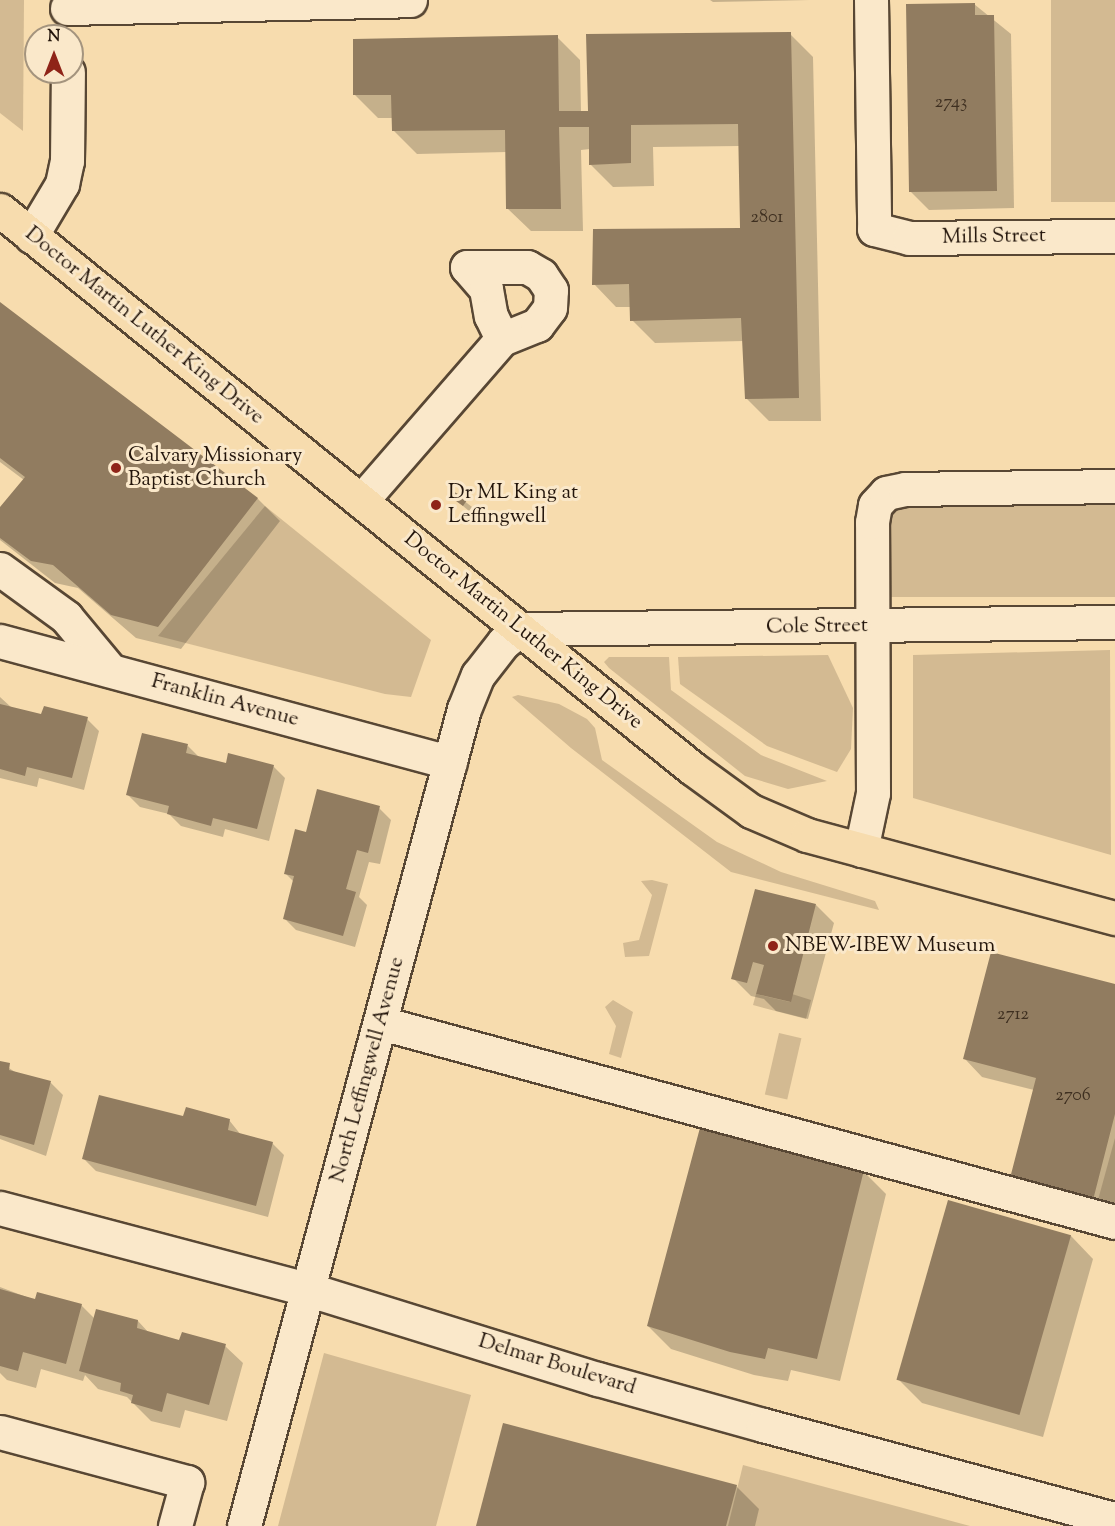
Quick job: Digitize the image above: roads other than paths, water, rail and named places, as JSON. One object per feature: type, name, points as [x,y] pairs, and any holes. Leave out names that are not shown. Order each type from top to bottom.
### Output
[{"type":"main road","name":"Doctor Martin Luther King Drive","points":[[0,210],[751,812],[807,835],[1115,918]]},
{"type":"street","points":[[67,15],[410,0]]},
{"type":"street","name":"Mills Street","points":[[871,0],[874,229],[909,238],[1115,236]]},
{"type":"street","points":[[31,236],[62,184],[67,161],[68,84]]},
{"type":"street","points":[[361,501],[502,339]]},
{"type":"street","points":[[861,850],[873,793],[872,522],[875,505],[886,493],[1115,486]]},
{"type":"street","points":[[0,569],[66,616],[110,670]]},
{"type":"street","name":"Cole Street","points":[[520,629],[1115,622]]},
{"type":"street","name":"North Leffingwell Avenue","points":[[244,1526],[310,1290],[464,709],[478,675],[520,629]]},
{"type":"street","name":"Franklin Avenue","points":[[0,641],[450,762]]},
{"type":"street","points":[[381,1023],[1115,1222]]},
{"type":"street","name":"Delmar Boulevard","points":[[0,1208],[310,1290],[609,1382],[1115,1519]]},
{"type":"street","points":[[0,1432],[187,1482],[175,1526]]},
{"type":"place","name":"Calvary Missionary Baptist Church","points":[[116,468]]},
{"type":"place","name":"Dr ML King at Leffingwell","points":[[436,505]]},
{"type":"place","name":"NBEW-IBEW Museum","points":[[773,946]]}]
